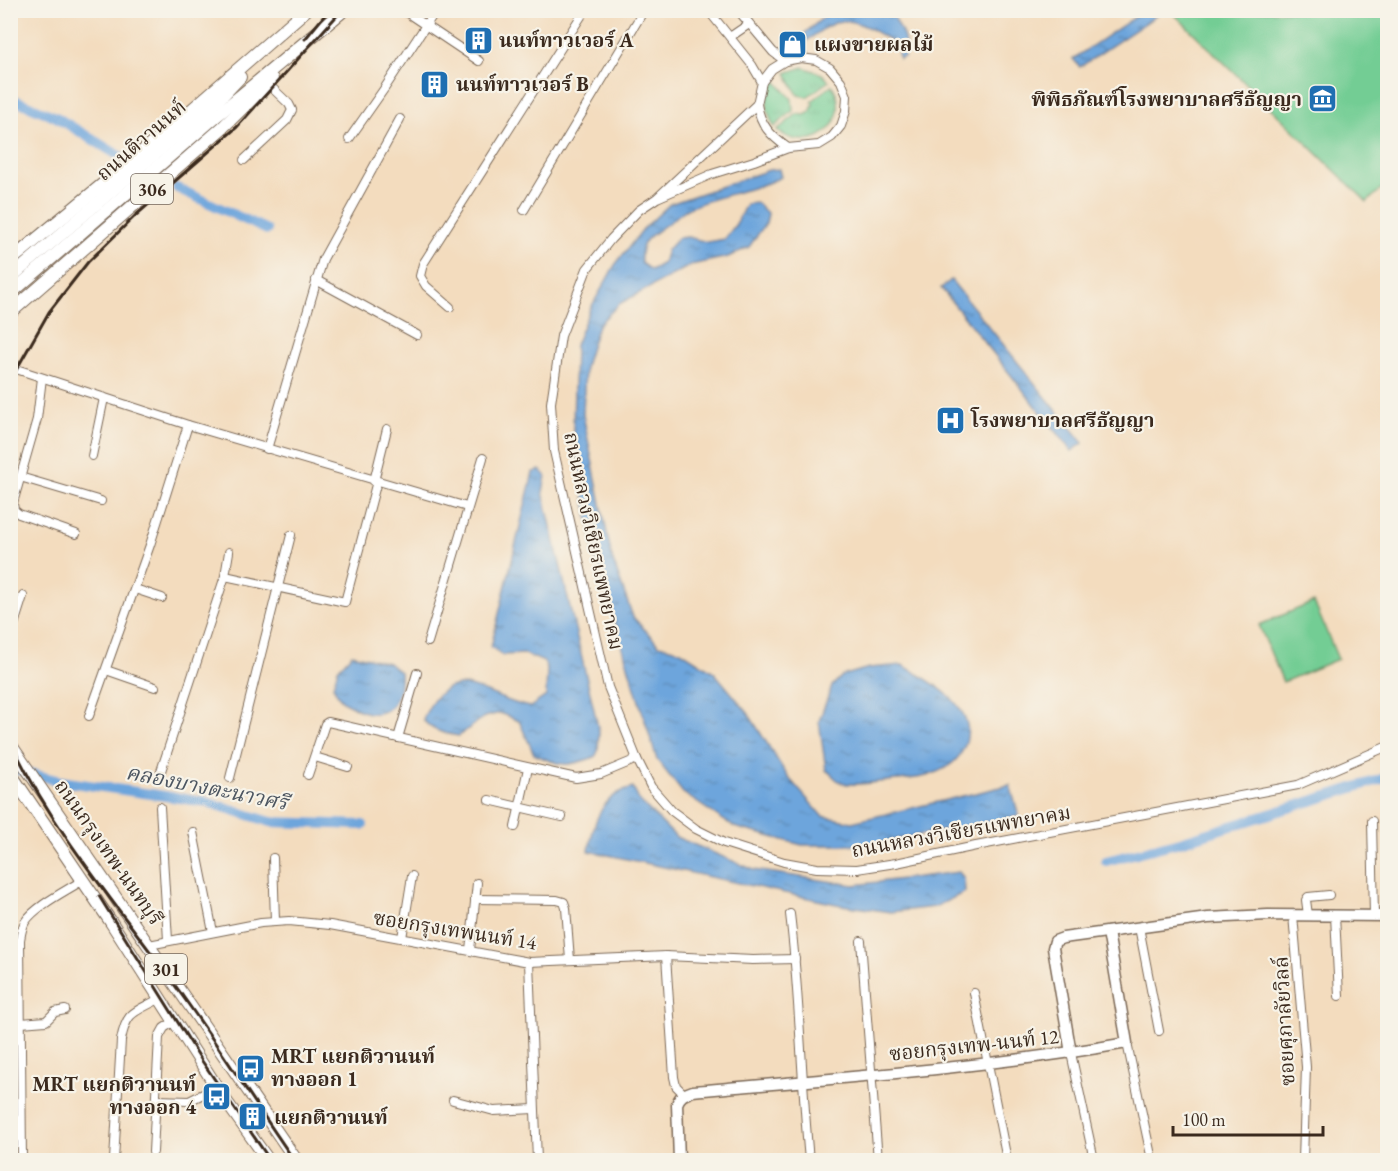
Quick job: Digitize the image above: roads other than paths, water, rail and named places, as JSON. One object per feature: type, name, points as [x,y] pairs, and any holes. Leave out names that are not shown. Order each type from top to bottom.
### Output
[{"type":"main road","name":"ถนนติวานนท์","points":[[10,278],[52,250],[344,10]]},
{"type":"main road","name":"ถนนติวานนท์","points":[[10,294],[52,250],[219,99],[302,12]]},
{"type":"main road","name":"ถนนติวานนท์","points":[[10,261],[172,127],[290,25]]},
{"type":"main road","name":"ถนนติวานนท์","points":[[10,313],[222,128],[268,84],[287,59]]},
{"type":"main road","name":"ถนนกรุงเทพ-นนทบุรี","points":[[10,744],[296,1161]]},
{"type":"main road","name":"ถนนกรุงเทพ-นนทบุรี","points":[[12,776],[84,880],[159,999],[268,1161]]},
{"type":"street","points":[[403,10],[480,61]]},
{"type":"street","points":[[349,139],[436,10]]},
{"type":"street","points":[[450,307],[426,286],[420,276],[423,264],[585,10]]},
{"type":"street","points":[[524,210],[644,10]]},
{"type":"street","points":[[708,10],[752,65],[762,82]]},
{"type":"street","points":[[738,10],[773,52],[785,61],[772,69],[762,82],[757,104],[764,127],[788,148]]},
{"type":"street","points":[[730,37],[749,24]]},
{"type":"street","name":"ถนนหลวงวิเชียรแพทยาคม","points":[[657,198],[712,174],[753,162],[788,148],[819,145],[832,137],[841,126],[846,111],[847,96],[841,81],[830,68],[816,60],[801,58],[785,61]]},
{"type":"street","points":[[244,160],[287,120],[292,110],[289,104],[268,84]]},
{"type":"street","name":"ถนนหลวงวิเชียรแพทยาคม","points":[[757,104],[657,198],[639,210],[610,239],[587,269],[561,336],[551,403],[554,452],[608,687],[637,759],[651,787],[672,811],[696,829],[734,846],[784,862],[817,868],[857,869],[1298,785],[1388,746]]},
{"type":"street","points":[[267,449],[316,280],[329,246],[400,118]]},
{"type":"street","points":[[316,280],[417,335]]},
{"type":"street","points":[[10,367],[188,426],[467,507]]},
{"type":"street","points":[[42,378],[37,419],[13,503],[14,510],[19,514],[76,534]]},
{"type":"street","points":[[92,456],[104,398]]},
{"type":"street","points":[[89,717],[135,589],[188,426]]},
{"type":"street","points":[[225,576],[345,602],[387,429]]},
{"type":"street","points":[[428,642],[483,458]]},
{"type":"street","points":[[20,477],[101,501]]},
{"type":"street","points":[[230,778],[291,535]]},
{"type":"street","points":[[160,774],[225,576],[229,552]]},
{"type":"street","points":[[135,589],[162,598]]},
{"type":"street","points":[[10,636],[23,596]]},
{"type":"street","points":[[106,670],[155,687]]},
{"type":"street","points":[[398,738],[417,673]]},
{"type":"street","points":[[308,775],[325,724],[328,722],[576,778],[601,774],[637,759]]},
{"type":"street","points":[[315,757],[348,767]]},
{"type":"street","points":[[515,827],[528,768]]},
{"type":"street","points":[[489,800],[562,817]]},
{"type":"street","points":[[160,807],[168,940]]},
{"type":"street","points":[[1372,821],[1374,916]]},
{"type":"street","points":[[194,832],[213,932]]},
{"type":"street","points":[[273,858],[275,921]]},
{"type":"street","points":[[402,938],[411,876]]},
{"type":"street","points":[[22,1161],[20,940],[25,921],[84,880]]},
{"type":"street","points":[[470,950],[477,883]]},
{"type":"street","points":[[1308,915],[1306,900],[1308,897],[1329,895]]},
{"type":"street","points":[[475,899],[564,902],[570,960]]},
{"type":"street","points":[[790,914],[809,1161]]},
{"type":"street","name":"ซอยกรุงเทพ-นนท์ 12","points":[[684,1094],[693,1091],[1071,1053],[1053,948],[1055,941],[1063,938],[1208,918],[1293,915],[1388,916]]},
{"type":"street","name":"ซอยศุภาลัยวิลล์","points":[[1293,915],[1306,1067],[1303,1161]]},
{"type":"street","points":[[1335,915],[1339,996]]},
{"type":"street","name":"ซอยกรุงเทพนนท์ 14","points":[[149,945],[275,921],[330,925],[529,962],[666,956],[753,960],[795,959]]},
{"type":"street","points":[[1139,927],[1159,1031]]},
{"type":"street","points":[[1108,932],[1127,1043],[1152,1161]]},
{"type":"street","points":[[861,941],[878,1161]]},
{"type":"street","points":[[10,951],[20,950]]},
{"type":"street","points":[[666,956],[674,1077],[676,1086],[684,1094],[677,1104],[679,1161]]},
{"type":"street","points":[[529,962],[537,1161]]},
{"type":"street","points":[[974,993],[1007,1161]]},
{"type":"street","points":[[114,1161],[124,1023],[129,1015],[159,999]]},
{"type":"street","points":[[21,1023],[46,1021],[55,1012],[65,1010]]},
{"type":"street","points":[[153,1152],[159,1037],[164,1028],[175,1021]]},
{"type":"street","points":[[1094,1161],[1071,1053],[1127,1043]]},
{"type":"street","points":[[10,1056],[20,1056]]},
{"type":"street","points":[[157,1100],[189,1101],[217,1087]]},
{"type":"street","points":[[453,1100],[494,1111],[534,1109]]},
{"type":"water","points":[[832,10],[892,11],[904,37],[904,57],[899,59],[897,45],[873,30],[853,22],[835,23],[804,43],[799,38]]},
{"type":"water","points":[[1144,11],[1163,11],[1080,67],[1073,59]]},
{"type":"water","points":[[779,169],[781,177],[770,182],[709,200],[685,210],[647,239],[642,249],[641,263],[651,270],[663,263],[667,250],[678,238],[688,237],[707,242],[725,239],[746,204],[757,203],[768,214],[766,223],[749,247],[728,257],[691,265],[619,304],[598,325],[585,366],[583,415],[612,558],[633,617],[659,645],[681,651],[714,672],[748,713],[788,777],[822,816],[852,822],[1010,785],[1019,816],[866,845],[802,845],[734,827],[683,793],[657,760],[595,558],[573,430],[575,345],[589,311],[615,265],[643,229],[670,204],[769,170]]},
{"type":"water","points":[[951,280],[1083,443],[1072,451],[941,288]]},
{"type":"water","points":[[540,470],[546,476],[543,492],[599,731],[598,751],[595,757],[570,764],[558,763],[534,754],[519,721],[500,713],[484,717],[459,736],[434,729],[423,719],[434,700],[445,689],[458,685],[470,686],[530,707],[546,696],[547,669],[544,662],[525,654],[502,655],[491,647],[533,472]]},
{"type":"water","points":[[352,654],[388,663],[400,672],[398,694],[388,708],[373,713],[363,711],[344,702],[338,695],[333,686],[338,669]]},
{"type":"water","points":[[902,665],[938,687],[959,707],[968,731],[963,751],[948,766],[927,776],[856,784],[840,782],[826,770],[819,721],[832,686],[842,676],[869,668]]},
{"type":"water","points":[[633,788],[639,800],[676,837],[754,870],[854,885],[959,872],[964,878],[965,892],[935,907],[891,912],[841,905],[589,851],[594,828],[604,806],[617,794]]},
{"type":"waterway","points":[[10,98],[56,117],[121,157]]},
{"type":"waterway","points":[[177,188],[267,230]]},
{"type":"waterway","name":"คลองบางตะนาวศรี","points":[[10,768],[60,781],[207,802],[271,822],[363,825]]},
{"type":"waterway","points":[[1106,861],[1180,842],[1388,777]]},
{"type":"railway","points":[[305,39],[329,10]]},
{"type":"railway","points":[[10,385],[49,312],[88,262],[135,216],[237,127],[342,10]]},
{"type":"railway","points":[[10,740],[47,809],[91,873],[184,998],[294,1160]]},
{"type":"railway","points":[[99,896],[202,1061],[270,1160]]},
{"type":"place","name":"นนท์ทาวเวอร์ A","points":[[478,40]]},
{"type":"place","name":"แผงขายผลไม้","points":[[793,44]]},
{"type":"place","name":"นนท์ทาวเวอร์ B","points":[[435,84]]},
{"type":"place","name":"พิพิธภัณฑ์โรงพยาบาลศรีธัญญา","points":[[1323,99]]},
{"type":"place","name":"โรงพยาบาลศรีธัญญา","points":[[950,420]]},
{"type":"place","name":"MRT แยกติวานนท์ ทางออก 1","points":[[250,1068]]},
{"type":"place","name":"MRT แยกติวานนท์ ทางออก 4","points":[[217,1096]]},
{"type":"place","name":"แยกติวานนท์","points":[[253,1117]]}]
